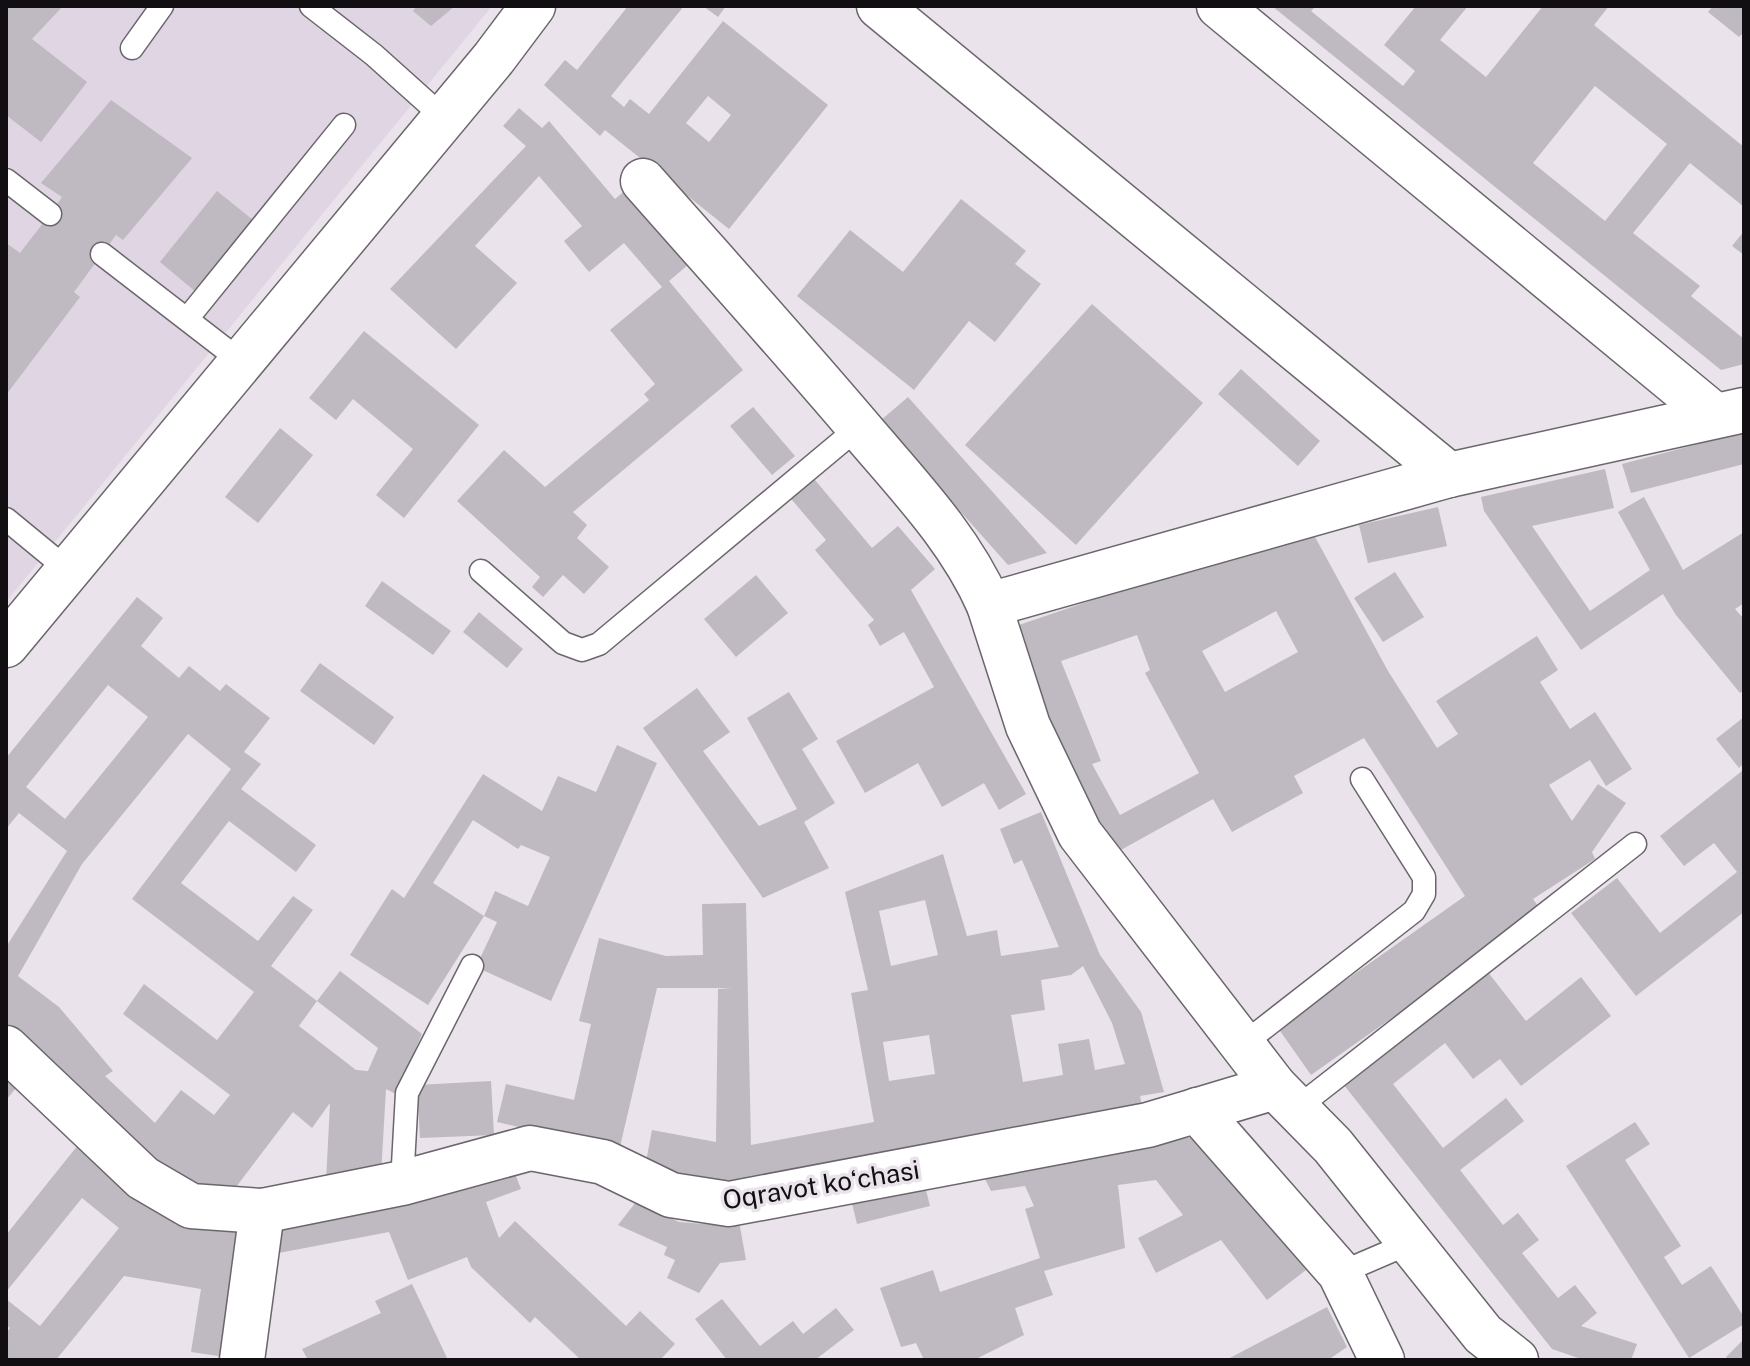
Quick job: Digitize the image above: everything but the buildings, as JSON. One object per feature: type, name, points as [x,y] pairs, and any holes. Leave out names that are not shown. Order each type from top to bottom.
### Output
[{"type":"street","points":[[6,645],[533,6]]},
{"type":"street","points":[[879,6],[1449,475]]},
{"type":"street","points":[[1219,6],[1729,412]]},
{"type":"street","points":[[643,181],[859,427],[943,527],[974,572],[989,605],[1028,726],[1080,834],[1242,1045],[1286,1098],[1333,1146],[1483,1334],[1516,1360]]},
{"type":"street","points":[[989,605],[1449,475],[1729,412]]},
{"type":"street","name":"Oqravot koʻchasi","points":[[6,1048],[143,1178],[191,1206],[262,1211],[402,1183],[530,1148],[603,1162],[671,1195],[729,1204],[1148,1125],[1197,1110],[1286,1098]]},
{"type":"street","points":[[1197,1110],[1340,1273],[1382,1360]]},
{"type":"street","points":[[242,1360],[262,1211]]},
{"type":"lane","points":[[132,48],[162,6]]},
{"type":"lane","points":[[311,6],[374,55],[443,117]]},
{"type":"lane","points":[[187,319],[344,125]]},
{"type":"lane","points":[[6,180],[50,214]]},
{"type":"lane","points":[[102,254],[242,362]]},
{"type":"lane","points":[[481,571],[563,643],[582,650],[599,644],[859,427]]},
{"type":"lane","points":[[6,519],[68,570]]},
{"type":"lane","points":[[1242,1045],[1414,911],[1424,894],[1424,877],[1362,779]]},
{"type":"lane","points":[[1286,1098],[1635,844]]},
{"type":"lane","points":[[402,1183],[407,1093],[472,966]]},
{"type":"lane","points":[[1340,1273],[1410,1243]]},
{"type":"shaded area","points":[[6,6],[492,6],[6,602]]}]
